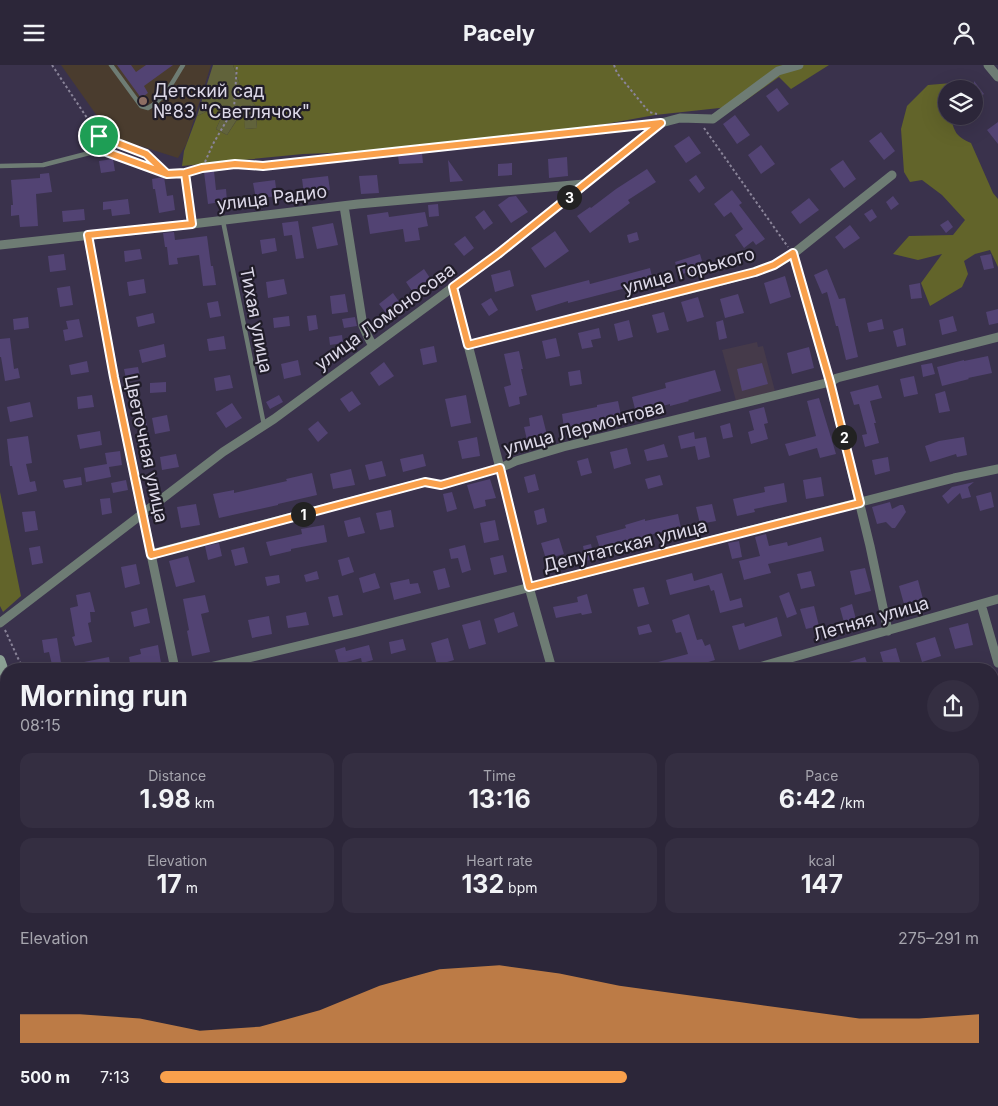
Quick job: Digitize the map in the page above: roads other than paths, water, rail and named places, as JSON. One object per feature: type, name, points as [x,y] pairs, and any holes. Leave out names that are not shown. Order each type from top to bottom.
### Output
[{"type":"street","name":"улица Ломоносова","points":[[1,622],[223,452],[264,425],[498,254],[661,123],[680,118],[713,119],[778,71],[799,65]]},
{"type":"street","points":[[988,65],[998,77]]},
{"type":"street","name":"улица Горького","points":[[468,345],[755,272],[774,265],[793,253],[892,175]]},
{"type":"street","name":"улица Радио","points":[[0,245],[344,206],[585,184]]},
{"type":"street","points":[[344,206],[363,325],[373,346]]},
{"type":"street","name":"Цветочная улица","points":[[88,235],[114,377],[174,663]]},
{"type":"street","points":[[793,253],[830,382],[860,503],[888,631]]},
{"type":"street","points":[[453,287],[529,587],[550,663]]},
{"type":"street","name":"улица Лермонтова","points":[[500,468],[516,461],[563,447],[830,382],[837,378],[998,337]]},
{"type":"street","name":"Депутатская улица","points":[[227,663],[356,632],[954,478],[998,469]]},
{"type":"street","name":"улица Лермонтова","points":[[151,555],[425,482]]},
{"type":"street","name":"Летняя улица","points":[[773,663],[998,599]]},
{"type":"street","points":[[981,604],[998,663]]},
{"type":"lane","points":[[111,65],[141,106],[148,108],[156,104],[167,92],[183,65]]},
{"type":"lane","points":[[0,166],[43,165],[101,150],[167,174],[185,173],[202,168],[235,164],[263,166],[661,123]]},
{"type":"lane","name":"Тихая улица","points":[[223,220],[264,425]]},
{"type":"lane","name":"улица Лермонтова","points":[[425,482],[441,485],[500,468]]},
{"type":"place","name":"Детский сад №83 \"Светлячок\"","points":[[143,101]]}]
